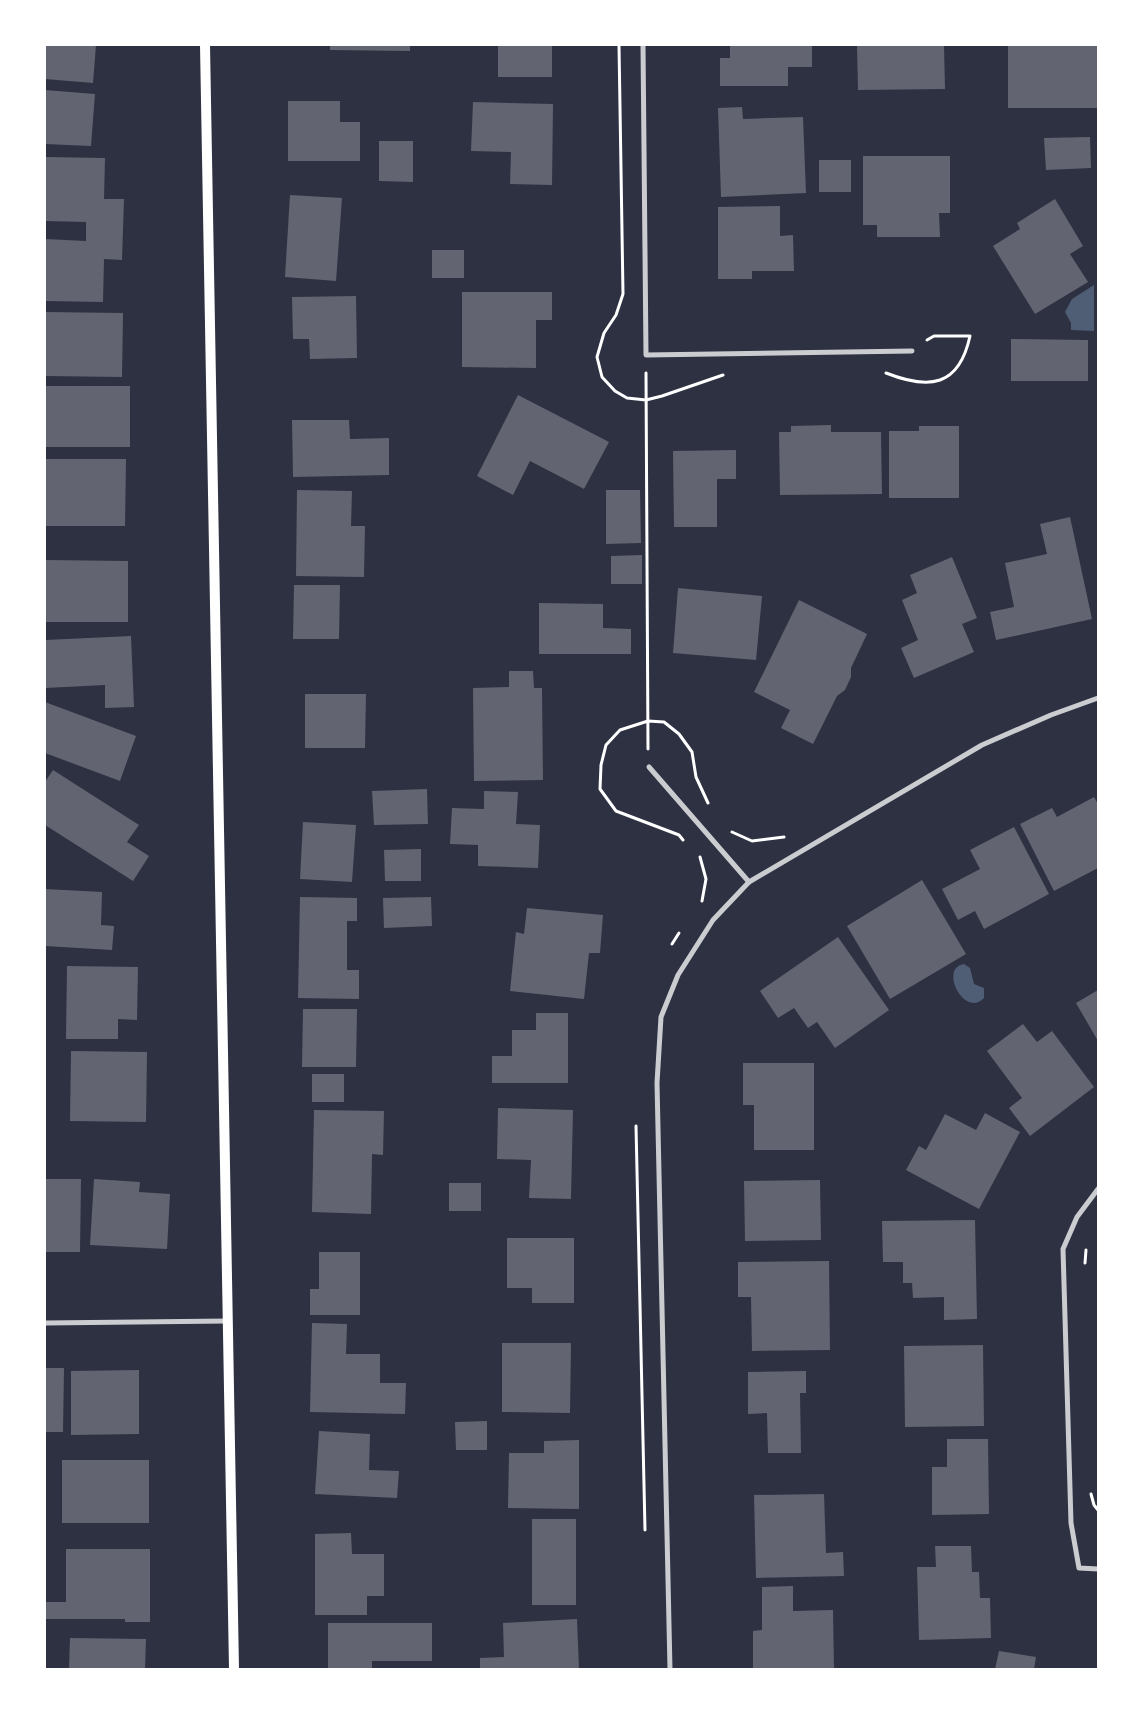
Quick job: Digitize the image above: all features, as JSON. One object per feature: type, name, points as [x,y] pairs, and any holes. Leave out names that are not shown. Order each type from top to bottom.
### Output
[{"type":"main road","points":[[206,45],[234,1669]]},
{"type":"street","points":[[643,45],[646,355],[912,351]]},
{"type":"street","points":[[670,1669],[658,1093],[661,1017],[678,975],[713,920],[749,882],[982,745],[1051,715],[1098,698]]},
{"type":"street","points":[[648,767],[749,882]]},
{"type":"street","points":[[1098,1189],[1077,1217],[1063,1249],[1071,1523],[1079,1568],[1098,1569]]},
{"type":"street","points":[[45,1323],[227,1321]]},
{"type":"path","points":[[619,45],[624,294],[616,315],[604,333],[597,357],[602,377],[615,391],[627,398],[646,400],[728,373]]},
{"type":"path","points":[[882,371],[906,381],[938,382],[953,372],[962,361],[970,336],[934,336],[912,351]]},
{"type":"path","points":[[646,355],[648,767]]},
{"type":"path","points":[[685,841],[678,835],[616,811],[600,789],[600,765],[606,745],[620,730],[648,721],[664,722],[679,734],[692,752],[696,777],[709,804]]},
{"type":"path","points":[[729,830],[752,841],[788,837]]},
{"type":"path","points":[[698,908],[703,900],[706,879],[699,854]]},
{"type":"path","points":[[670,948],[680,931]]},
{"type":"path","points":[[636,1118],[645,1540]]},
{"type":"water","points":[[1094,285],[1094,331],[1071,330],[1071,323],[1065,312],[1072,299]]},
{"type":"water","points":[[964,964],[970,968],[974,984],[984,988],[984,998],[977,1003],[969,1002],[962,998],[954,982],[953,974],[957,967]]},
{"type":"building","points":[[45,45],[96,45],[93,83],[45,79]]},
{"type":"building","points":[[330,45],[410,45],[410,51],[330,50]]},
{"type":"building","points":[[498,45],[552,45],[552,77],[498,77]]},
{"type":"building","points":[[730,45],[812,45],[812,67],[788,67],[788,86],[720,86],[720,58],[730,58]]},
{"type":"building","points":[[857,45],[944,46],[945,89],[858,90]]},
{"type":"building","points":[[1008,45],[1098,45],[1098,108],[1008,108]]},
{"type":"building","points":[[45,90],[95,94],[91,146],[45,144]]},
{"type":"building","points":[[288,101],[340,101],[340,122],[360,122],[360,161],[288,161]]},
{"type":"building","points":[[473,102],[553,104],[552,185],[510,184],[511,152],[471,151]]},
{"type":"building","points":[[742,107],[743,119],[803,117],[806,193],[721,197],[718,108]]},
{"type":"building","points":[[1090,137],[1091,168],[1046,170],[1044,138]]},
{"type":"building","points":[[379,141],[413,141],[413,182],[379,181]]},
{"type":"building","points":[[863,156],[950,156],[950,213],[939,213],[940,237],[877,237],[877,225],[863,225]]},
{"type":"building","points":[[45,157],[105,158],[104,199],[124,199],[122,260],[104,259],[103,302],[45,301],[45,239],[86,241],[86,222],[45,221]]},
{"type":"building","points":[[819,160],[851,160],[851,192],[819,192]]},
{"type":"building","points":[[290,195],[342,198],[336,281],[285,277]]},
{"type":"building","points":[[1055,199],[1083,246],[1070,254],[1088,282],[1035,314],[993,246],[1020,229],[1017,223]]},
{"type":"building","points":[[780,206],[780,236],[793,235],[794,271],[752,271],[752,279],[718,279],[718,207]]},
{"type":"building","points":[[432,250],[464,250],[464,278],[432,278]]},
{"type":"building","points":[[462,292],[552,292],[552,320],[536,320],[536,368],[462,367]]},
{"type":"building","points":[[356,296],[357,358],[310,359],[309,339],[293,339],[292,297]]},
{"type":"building","points":[[45,312],[123,313],[122,377],[45,376]]},
{"type":"building","points":[[1011,339],[1088,340],[1088,381],[1011,381]]},
{"type":"building","points":[[45,386],[130,386],[130,447],[45,447]]},
{"type":"building","points":[[518,395],[609,442],[584,489],[530,461],[513,495],[477,476]]},
{"type":"building","points":[[292,420],[349,420],[350,439],[389,438],[389,475],[293,477]]},
{"type":"building","points":[[831,425],[831,432],[881,432],[882,494],[780,495],[779,432],[791,432],[791,426]]},
{"type":"building","points":[[919,426],[959,426],[959,498],[889,498],[889,431],[919,431]]},
{"type":"building","points":[[736,450],[736,479],[717,479],[717,527],[674,527],[673,451]]},
{"type":"building","points":[[45,459],[126,459],[125,526],[45,526]]},
{"type":"building","points":[[297,490],[352,491],[351,526],[365,526],[364,577],[296,576]]},
{"type":"building","points":[[606,490],[640,490],[641,543],[606,544]]},
{"type":"building","points":[[1070,517],[1092,619],[996,640],[990,612],[1014,607],[1005,563],[1047,554],[1040,524]]},
{"type":"building","points":[[642,555],[642,584],[611,584],[611,556]]},
{"type":"building","points":[[952,557],[977,618],[962,624],[974,652],[914,678],[901,648],[918,640],[902,600],[917,593],[910,575]]},
{"type":"building","points":[[46,560],[128,561],[128,622],[46,622]]},
{"type":"building","points":[[294,585],[340,585],[339,639],[293,639]]},
{"type":"building","points":[[678,588],[762,596],[756,660],[673,653]]},
{"type":"building","points":[[799,600],[867,634],[851,668],[851,677],[845,690],[837,696],[813,744],[781,728],[790,710],[754,692]]},
{"type":"building","points":[[539,603],[603,604],[603,628],[631,629],[631,654],[539,654]]},
{"type":"building","points":[[131,636],[134,707],[105,708],[105,685],[45,688],[45,640]]},
{"type":"building","points":[[509,671],[533,671],[534,688],[542,688],[543,780],[474,781],[473,688],[509,687]]},
{"type":"building","points":[[305,694],[366,694],[365,748],[305,748]]},
{"type":"building","points":[[45,702],[136,736],[120,781],[45,753]]},
{"type":"building","points":[[53,770],[139,825],[127,842],[149,856],[133,881],[45,825],[45,782]]},
{"type":"building","points":[[427,789],[428,824],[374,825],[372,791]]},
{"type":"building","points":[[484,791],[518,792],[516,824],[540,825],[538,868],[478,866],[478,845],[450,844],[452,808],[484,809]]},
{"type":"building","points":[[1094,797],[1098,804],[1098,868],[1054,891],[1020,824],[1052,808],[1057,817]]},
{"type":"building","points":[[303,822],[356,825],[352,882],[300,879]]},
{"type":"building","points":[[1014,827],[1049,894],[984,929],[975,911],[958,920],[942,889],[980,869],[970,850]]},
{"type":"building","points":[[421,849],[421,881],[385,881],[384,850]]},
{"type":"building","points":[[922,880],[966,954],[890,999],[847,926]]},
{"type":"building","points":[[45,889],[102,892],[101,925],[114,926],[112,950],[45,946]]},
{"type":"building","points":[[300,897],[357,898],[357,921],[347,921],[347,970],[359,970],[359,999],[298,998]]},
{"type":"building","points":[[431,897],[432,926],[384,928],[383,898]]},
{"type":"building","points":[[527,908],[603,915],[600,953],[589,953],[584,999],[510,991],[516,932],[524,934]]},
{"type":"building","points":[[838,937],[889,1010],[835,1048],[817,1022],[808,1028],[794,1008],[778,1018],[760,991]]},
{"type":"building","points":[[67,966],[138,967],[137,1020],[118,1019],[118,1039],[66,1039]]},
{"type":"building","points":[[1098,990],[1098,1041],[1076,1003]]},
{"type":"building","points":[[303,1009],[357,1009],[356,1067],[302,1067]]},
{"type":"building","points":[[536,1013],[568,1013],[568,1083],[492,1083],[492,1056],[512,1056],[512,1030],[536,1030]]},
{"type":"building","points":[[1023,1024],[1037,1042],[1052,1031],[1094,1087],[1030,1136],[1009,1108],[1022,1098],[987,1051]]},
{"type":"building","points":[[71,1051],[147,1052],[146,1122],[70,1121]]},
{"type":"building","points":[[743,1063],[814,1063],[814,1150],[754,1150],[754,1105],[743,1105]]},
{"type":"building","points":[[312,1074],[344,1074],[344,1102],[312,1102]]},
{"type":"building","points":[[498,1108],[573,1110],[571,1199],[529,1198],[531,1160],[497,1159]]},
{"type":"building","points":[[314,1110],[384,1111],[383,1155],[372,1154],[371,1214],[312,1212]]},
{"type":"building","points":[[985,1113],[1020,1132],[979,1209],[906,1170],[919,1146],[926,1150],[945,1114],[976,1130]]},
{"type":"building","points":[[45,1179],[81,1179],[80,1252],[45,1252]]},
{"type":"building","points":[[94,1179],[140,1182],[139,1192],[170,1194],[167,1249],[90,1245]]},
{"type":"building","points":[[820,1180],[821,1240],[745,1241],[744,1181]]},
{"type":"building","points":[[449,1183],[481,1183],[481,1211],[449,1211]]},
{"type":"building","points":[[975,1220],[977,1319],[944,1320],[944,1297],[913,1298],[912,1283],[903,1283],[903,1262],[883,1262],[882,1221]]},
{"type":"building","points":[[507,1238],[574,1238],[574,1303],[532,1303],[532,1288],[507,1288]]},
{"type":"building","points":[[319,1252],[360,1252],[360,1315],[310,1315],[310,1289],[319,1289]]},
{"type":"building","points":[[829,1261],[830,1350],[752,1351],[751,1297],[738,1297],[738,1262]]},
{"type":"building","points":[[312,1323],[347,1324],[346,1354],[380,1354],[380,1383],[406,1383],[405,1414],[310,1412]]},
{"type":"building","points":[[502,1343],[571,1343],[570,1413],[502,1412]]},
{"type":"building","points":[[983,1345],[984,1426],[905,1427],[904,1346]]},
{"type":"building","points":[[45,1368],[64,1368],[63,1432],[45,1432]]},
{"type":"building","points":[[139,1370],[139,1434],[71,1435],[71,1371]]},
{"type":"building","points":[[806,1371],[806,1393],[800,1393],[801,1453],[768,1453],[767,1413],[748,1414],[748,1372]]},
{"type":"building","points":[[487,1421],[487,1450],[456,1450],[455,1422]]},
{"type":"building","points":[[319,1431],[370,1434],[369,1470],[399,1471],[397,1498],[315,1494]]},
{"type":"building","points":[[947,1439],[988,1439],[989,1514],[932,1515],[932,1467],[947,1467]]},
{"type":"building","points":[[579,1440],[579,1509],[508,1508],[509,1453],[544,1453],[544,1441]]},
{"type":"building","points":[[62,1460],[149,1460],[149,1523],[62,1523]]},
{"type":"building","points":[[824,1494],[826,1553],[843,1552],[844,1576],[756,1578],[754,1495]]},
{"type":"building","points":[[532,1519],[576,1519],[576,1605],[532,1605]]},
{"type":"building","points":[[351,1533],[352,1554],[384,1554],[384,1596],[367,1596],[367,1615],[315,1615],[315,1534]]},
{"type":"building","points":[[935,1546],[971,1546],[972,1572],[979,1572],[980,1598],[990,1598],[991,1638],[919,1640],[917,1567],[936,1567]]},
{"type":"building","points":[[66,1549],[150,1549],[150,1622],[125,1622],[125,1619],[45,1619],[45,1602],[66,1602]]},
{"type":"building","points":[[793,1586],[793,1611],[833,1610],[834,1669],[753,1669],[753,1631],[762,1630],[762,1587]]},
{"type":"building","points":[[577,1619],[579,1669],[480,1669],[480,1658],[504,1657],[503,1623]]},
{"type":"building","points":[[328,1623],[432,1623],[432,1661],[372,1661],[372,1669],[328,1669]]},
{"type":"building","points":[[70,1638],[146,1639],[145,1669],[69,1669]]},
{"type":"building","points":[[999,1651],[1036,1657],[1034,1669],[995,1669]]}]
